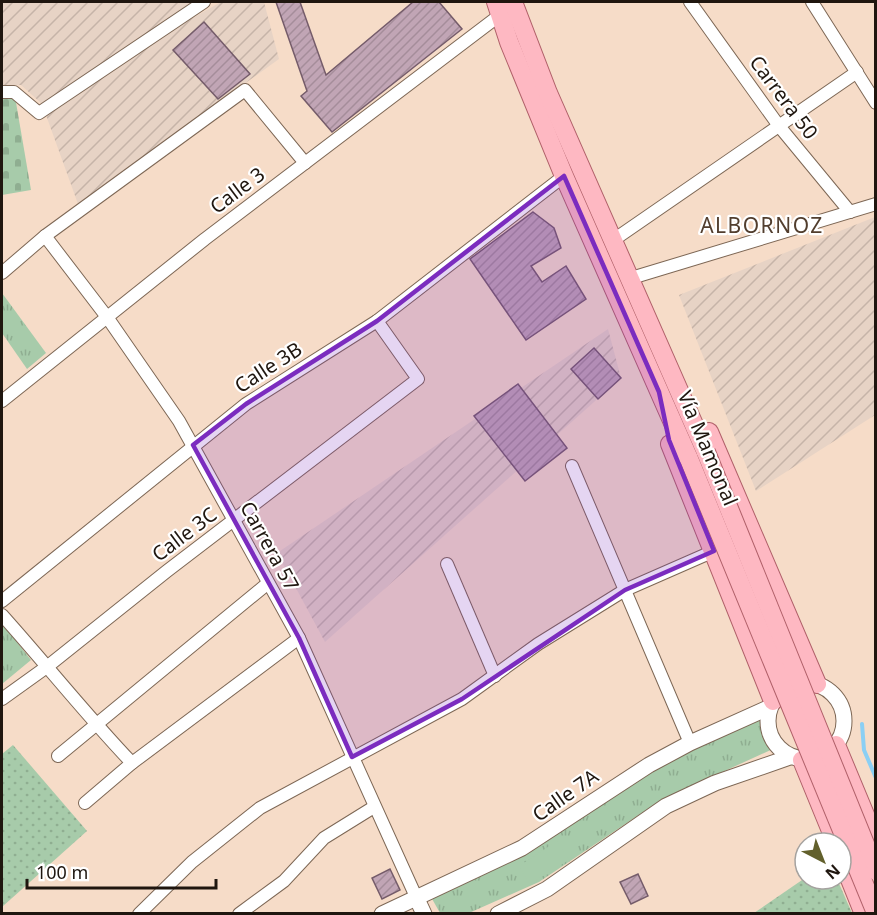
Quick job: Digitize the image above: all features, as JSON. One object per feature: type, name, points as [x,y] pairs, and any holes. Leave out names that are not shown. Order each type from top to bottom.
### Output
[{"type":"main road","name":"Vía Mamonal","points":[[513,2],[527,43],[628,279],[667,389]]},
{"type":"main road","name":"Vía Mamonal","points":[[498,8],[564,177],[697,455],[876,871]]},
{"type":"main road","points":[[667,389],[669,440],[714,551],[771,704]]},
{"type":"main road","points":[[667,389],[707,426],[817,684]]},
{"type":"main road","name":"Vía Mamonal","points":[[697,455],[876,913]]},
{"type":"main road","points":[[836,745],[876,841]]},
{"type":"main road","points":[[796,758],[830,831]]},
{"type":"main road","points":[[853,887],[864,914]]},
{"type":"street","points":[[2,92],[14,92],[39,113],[204,2]]},
{"type":"street","name":"Carrera 50","points":[[690,2],[779,126],[850,212]]},
{"type":"street","points":[[812,2],[876,103]]},
{"type":"street","name":"Calle 3","points":[[2,401],[498,8]]},
{"type":"street","points":[[612,241],[856,72]]},
{"type":"street","points":[[2,273],[45,236],[245,90],[305,163]]},
{"type":"street","name":"Calle 3B","points":[[2,601],[246,404],[377,321],[564,177]]},
{"type":"street","points":[[628,279],[876,204]]},
{"type":"street","name":"Carrera 57","points":[[45,236],[107,317],[193,445],[267,584],[299,638],[417,899]]},
{"type":"street","name":"Calle 3C","points":[[2,699],[48,666],[418,379],[377,321]]},
{"type":"street","points":[[572,466],[690,743]]},
{"type":"street","points":[[139,914],[192,862],[260,808],[429,718],[495,676],[548,637],[625,590],[714,551]]},
{"type":"street","points":[[447,564],[495,676]]},
{"type":"street","points":[[58,756],[267,584]]},
{"type":"street","points":[[2,615],[48,666],[95,724],[132,763]]},
{"type":"street","points":[[85,803],[132,763],[299,638]]},
{"type":"street","points":[[498,914],[546,889],[666,806],[715,783],[796,758],[826,753],[836,745],[841,736],[844,715],[835,696],[817,684],[796,684],[787,687],[771,704],[768,731],[773,741],[796,758]]},
{"type":"street","name":"Calle 7A","points":[[382,914],[522,848],[611,788],[690,743],[771,704]]},
{"type":"street","points":[[239,914],[284,881],[324,838],[374,807]]},
{"type":"street","points":[[417,899],[424,914]]},
{"type":"highlighted area","points":[[564,176],[659,392],[669,440],[714,551],[625,590],[462,699],[352,757],[299,638],[193,445],[246,404],[377,321]]},
{"type":"shaded area","points":[[2,2],[213,2],[180,25],[221,2],[264,2],[279,59],[78,204],[42,104],[21,85],[2,86]]},
{"type":"shaded area","points":[[875,217],[875,415],[756,491],[679,295]]},
{"type":"shaded area","points":[[608,329],[621,378],[325,642],[277,553]]},
{"type":"green space","points":[[13,85],[31,190],[2,195],[2,86]]},
{"type":"green space","points":[[2,293],[46,353],[27,369],[2,333]]},
{"type":"green space","points":[[2,623],[31,660],[2,684]]},
{"type":"green space","points":[[763,714],[763,731],[775,748],[661,800],[539,882],[469,913],[440,913],[431,897],[692,747]]},
{"type":"green space","points":[[13,745],[87,831],[2,907],[2,754]]},
{"type":"green space","points":[[557,841],[569,860],[530,884],[519,866]]},
{"type":"green space","points":[[793,886],[793,891],[842,891],[852,913],[754,913]]},
{"type":"building","points":[[276,2],[300,2],[326,75],[413,2],[439,2],[462,29],[332,132],[301,96],[307,91]]},
{"type":"building","points":[[204,22],[250,74],[218,99],[173,50]]},
{"type":"building","points":[[533,212],[554,228],[561,248],[531,266],[542,282],[566,266],[586,299],[526,340],[470,259]]},
{"type":"building","points":[[594,348],[621,378],[598,399],[571,369]]},
{"type":"building","points":[[518,384],[567,448],[525,481],[474,416]]},
{"type":"building","points":[[390,869],[400,890],[382,899],[372,878]]},
{"type":"building","points":[[638,874],[648,896],[631,904],[620,882]]},
{"type":"waterway","points":[[862,724],[864,750],[876,778]]},
{"type":"district","name":"ALBORNOZ","points":[[762,225]]}]
